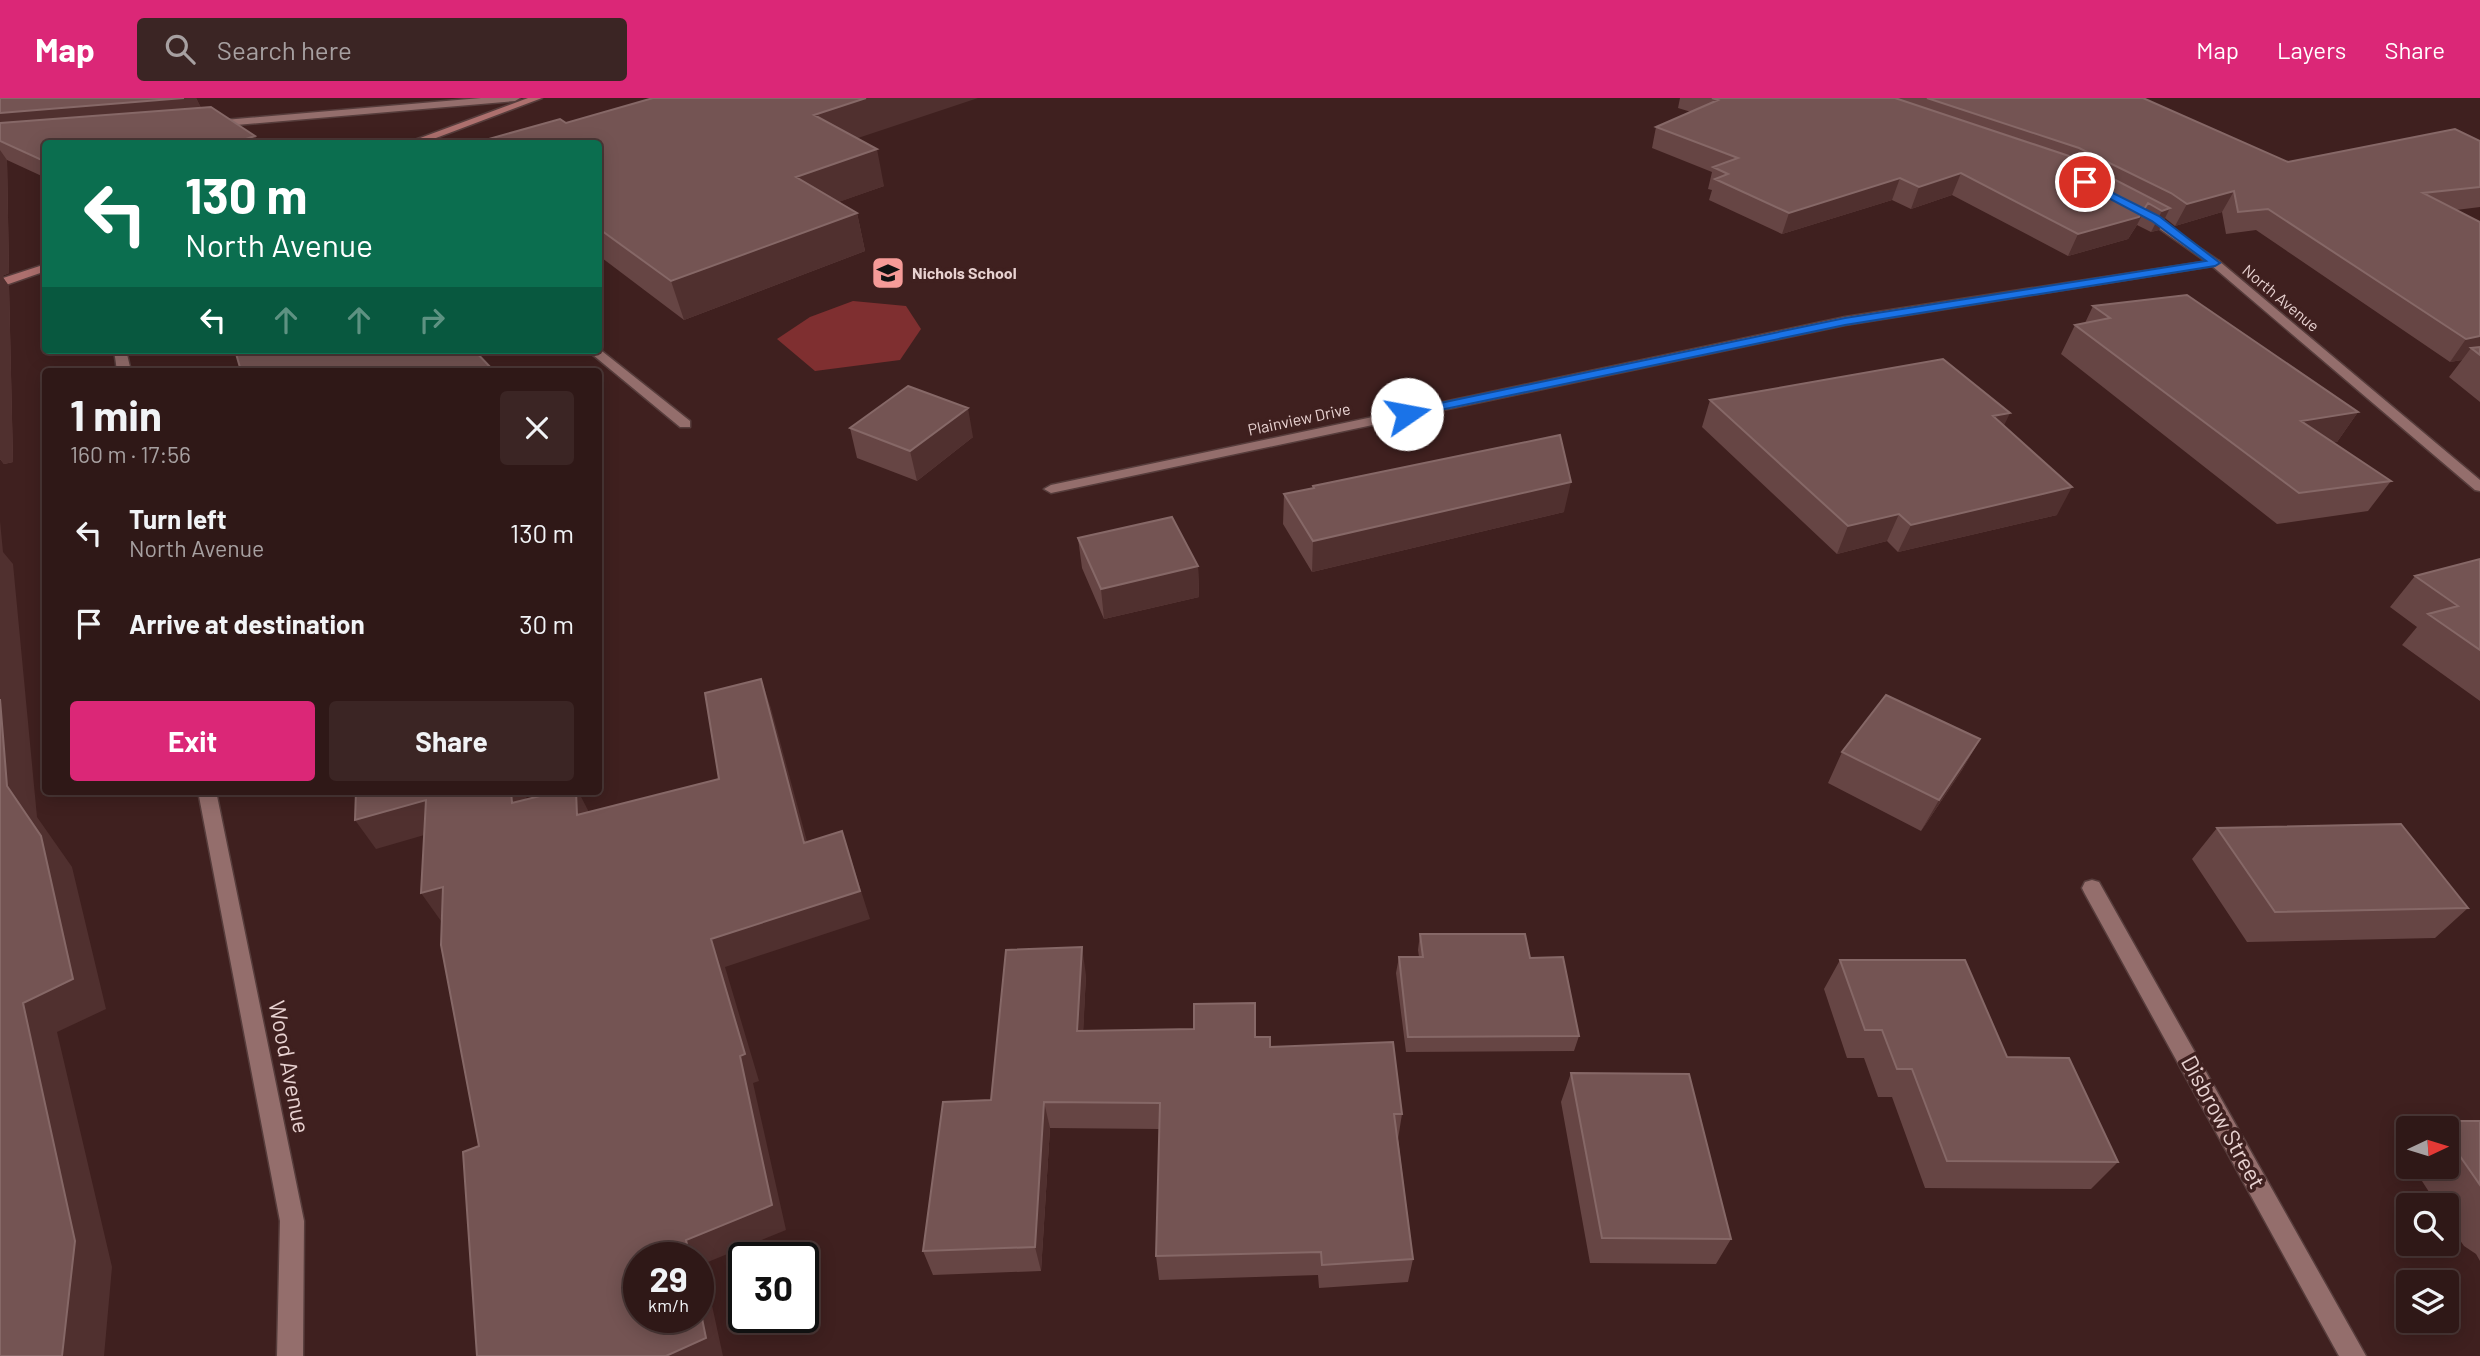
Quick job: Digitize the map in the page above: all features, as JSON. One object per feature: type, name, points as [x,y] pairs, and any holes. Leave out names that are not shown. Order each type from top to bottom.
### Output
[{"type":"main road","points":[[420,140],[537,98]]},
{"type":"main road","points":[[0,283],[42,268]]},
{"type":"street","points":[[195,125],[515,98]]},
{"type":"street","name":"North Avenue","points":[[2126,202],[2155,219],[2215,263],[2480,487]]},
{"type":"street","name":"Plainview Drive","points":[[1051,489],[1845,321],[2215,263]]},
{"type":"street","points":[[598,354],[685,424]]},
{"type":"street","name":"Wood Avenue","points":[[208,795],[292,1221],[290,1356]]},
{"type":"street","name":"Disbrow Street","points":[[2092,888],[2353,1356]]},
{"type":"shaded area","points":[[853,301],[906,306],[921,329],[900,360],[815,371],[777,339],[810,317]]},
{"type":"building","points":[[0,98],[184,98],[0,113]]},
{"type":"building","points":[[653,98],[866,98],[814,115],[877,149],[796,177],[857,213],[671,281],[602,231],[602,140],[489,139],[560,119],[566,123]]},
{"type":"building","points":[[1712,98],[1895,98],[2069,156],[2170,208],[2162,211],[2148,203],[2139,217],[2078,234],[1961,173],[1919,187],[1900,178],[1789,213],[1715,179],[1728,174],[1713,167],[1738,158],[1656,127],[1718,100]]},
{"type":"building","points":[[1927,98],[2143,98],[2288,162],[2455,129],[2480,141],[2480,187],[2423,193],[2480,222],[2480,336],[2466,339],[2268,209],[2238,212],[2234,191],[2187,204],[2171,193],[2079,148]]},
{"type":"building","points":[[211,107],[255,136],[243,140],[42,140],[42,160],[0,141],[0,123]]},
{"type":"building","points":[[2187,295],[2358,412],[2301,421],[2391,481],[2299,493],[2075,325],[2110,318],[2093,306]]},
{"type":"building","points":[[2480,347],[2480,355],[2471,348]]},
{"type":"building","points":[[236,354],[478,354],[491,368],[240,368]]},
{"type":"building","points":[[1943,359],[2010,413],[1993,416],[2072,487],[1911,525],[1899,514],[1848,526],[1710,400]]},
{"type":"building","points":[[908,386],[968,408],[910,451],[850,428]]},
{"type":"building","points":[[1560,435],[1571,482],[1313,541],[1284,494],[1314,488],[1313,486]]},
{"type":"building","points":[[1172,517],[1198,566],[1101,589],[1078,538]]},
{"type":"building","points":[[2480,559],[2480,650],[2428,614],[2458,606],[2415,576]]},
{"type":"building","points":[[761,679],[804,843],[842,831],[860,891],[711,939],[745,1054],[740,1056],[772,1205],[686,1242],[623,1242],[623,1333],[705,1333],[706,1338],[666,1356],[477,1356],[463,1152],[479,1146],[441,945],[443,887],[421,893],[426,800],[355,820],[356,795],[511,795],[512,803],[544,795],[576,795],[577,815],[719,779],[705,693]]},
{"type":"building","points":[[1886,695],[1980,739],[1939,800],[1842,752]]},
{"type":"building","points":[[0,699],[7,786],[41,836],[73,979],[23,1003],[75,1241],[62,1356],[0,1356]]},
{"type":"building","points":[[2401,824],[2468,908],[2275,912],[2217,828]]},
{"type":"building","points":[[1420,934],[1525,934],[1530,958],[1563,957],[1579,1036],[1408,1037],[1399,957],[1423,957]]},
{"type":"building","points":[[1082,947],[1077,1031],[1194,1029],[1194,1004],[1255,1003],[1255,1037],[1270,1037],[1270,1047],[1393,1042],[1402,1114],[1394,1114],[1413,1259],[1322,1265],[1321,1252],[1156,1256],[1160,1103],[1044,1102],[1035,1247],[923,1251],[943,1102],[991,1100],[1006,950]]},
{"type":"building","points":[[1840,960],[1965,960],[2007,1057],[2069,1058],[2118,1162],[1947,1161],[1912,1069],[1897,1069],[1882,1030],[1865,1030]]},
{"type":"building","points":[[1571,1073],[1689,1074],[1731,1239],[1602,1238]]},
{"type":"building","points":[[2459,1121],[2480,1121],[2480,1185],[2459,1155]]},
{"type":"place","name":"Nichols School","points":[[888,273]]},
{"type":"route","points":[[1407,414],[1845,321],[2215,263],[2155,219],[2085,182]]}]
